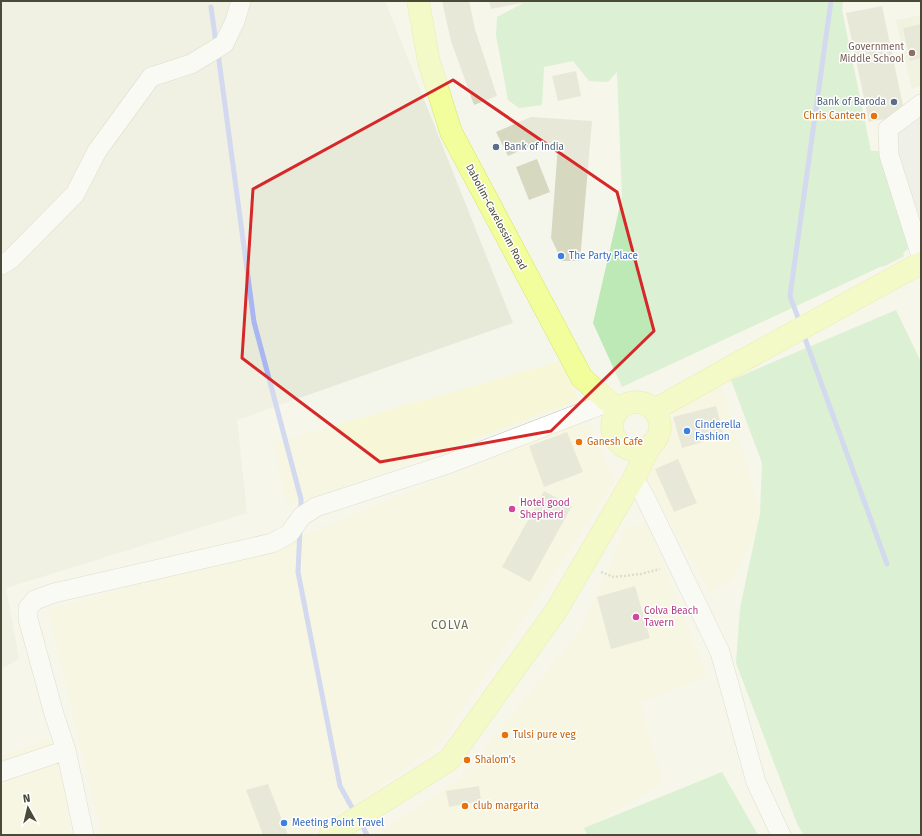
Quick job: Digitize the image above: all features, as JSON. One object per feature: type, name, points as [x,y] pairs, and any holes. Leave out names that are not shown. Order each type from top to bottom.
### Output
[{"type":"main road","name":"Dabolim-Cavelossim Road","points":[[418,1],[429,62],[451,132],[582,378],[614,405]]},
{"type":"main road","points":[[654,410],[921,263]]},
{"type":"main road","points":[[335,834],[449,760],[556,611],[634,478],[650,446],[660,433],[660,421],[654,410],[641,402],[614,405],[615,414],[612,421],[614,435],[622,446],[634,478]]},
{"type":"main road","points":[[622,446],[635,450],[650,446]]},
{"type":"street","points":[[1,265],[10,259],[75,194],[97,151],[151,77],[191,64],[224,44],[235,21],[241,1]]},
{"type":"street","points":[[921,104],[888,129],[889,155],[921,256]]},
{"type":"street","points":[[84,835],[66,750],[54,714],[28,619],[28,608],[35,600],[54,593],[272,543],[289,534],[302,516],[316,507],[448,464],[614,405]]},
{"type":"street","points":[[634,478],[645,497],[720,652],[756,782],[781,835]]},
{"type":"street","points":[[1,772],[66,750]]},
{"type":"path","points":[[582,566],[614,577],[640,574],[678,565]]},
{"type":"highlighted area","points":[[453,80],[617,192],[654,331],[551,431],[380,462],[242,358],[253,189]]},
{"type":"shaded area","points":[[1,1],[385,1],[513,323],[237,420],[247,513],[6,588],[19,659],[1,669]]},
{"type":"shaded area","name":"Government Middle School","points":[[921,15],[921,86],[912,89],[896,20]]},
{"type":"shaded area","points":[[921,114],[921,218],[892,150],[899,128]]},
{"type":"shaded area","points":[[561,361],[578,400],[313,499],[287,506],[273,443]]},
{"type":"shaded area","points":[[721,386],[763,517],[732,580],[710,593],[647,481],[676,411]]},
{"type":"shaded area","points":[[587,419],[615,482],[439,744],[312,835],[102,835],[48,610],[294,539]]},
{"type":"shaded area","points":[[647,522],[707,677],[640,702],[663,783],[583,831],[584,835],[376,835],[460,779],[581,629],[626,529]]},
{"type":"shaded area","points":[[49,739],[57,752],[72,835],[1,835],[1,756]]},
{"type":"green space","points":[[527,1],[843,1],[842,10],[871,151],[881,151],[913,245],[903,253],[904,256],[885,266],[622,387],[593,323],[622,197],[617,72],[608,82],[589,81],[573,61],[544,67],[542,105],[519,108],[508,100],[496,35],[497,17]]},
{"type":"green space","points":[[896,310],[921,362],[921,835],[804,835],[798,826],[736,663],[740,608],[760,514],[762,463],[731,380]]},
{"type":"green space","points":[[722,772],[758,835],[587,835],[584,828]]},
{"type":"building","points":[[442,1],[469,1],[475,29],[497,96],[474,105],[451,41]]},
{"type":"building","points":[[489,1],[527,1],[527,2],[491,9]]},
{"type":"building","points":[[882,6],[905,115],[869,122],[846,13]]},
{"type":"building","points":[[921,24],[921,58],[910,61],[903,28]]},
{"type":"building","points":[[576,71],[581,96],[558,101],[552,76]]},
{"type":"building","points":[[531,117],[592,121],[580,261],[562,261],[551,238],[558,146],[535,144],[508,156],[496,132]]},
{"type":"building","points":[[537,159],[550,192],[529,200],[516,167]]},
{"type":"building","points":[[716,406],[724,436],[682,448],[673,417]]},
{"type":"building","points":[[567,432],[583,472],[544,487],[529,446]]},
{"type":"building","points":[[678,459],[697,503],[674,512],[655,469]]},
{"type":"building","points":[[544,491],[572,506],[530,582],[502,567]]},
{"type":"building","points":[[635,586],[650,638],[611,649],[597,597]]},
{"type":"building","points":[[268,784],[288,835],[263,835],[246,790]]},
{"type":"building","points":[[479,786],[481,801],[449,807],[446,791]]},
{"type":"waterway","points":[[800,323],[790,296],[831,1]]},
{"type":"waterway","points":[[211,7],[216,43]]},
{"type":"waterway","points":[[218,53],[254,322],[301,499],[301,511]]},
{"type":"waterway","points":[[803,333],[887,564]]},
{"type":"waterway","points":[[300,529],[298,572],[340,786],[355,813]]},
{"type":"waterway","points":[[360,821],[367,835]]},
{"type":"place","name":"Government Middle School","points":[[912,53]]},
{"type":"place","name":"Bank of Baroda","points":[[894,102]]},
{"type":"place","name":"Chris Canteen","points":[[874,116]]},
{"type":"place","name":"Bank of India","points":[[496,147]]},
{"type":"place","name":"The Party Place","points":[[561,256]]},
{"type":"place","name":"Cinderella Fashion","points":[[687,431]]},
{"type":"place","name":"Ganesh Cafe","points":[[579,442]]},
{"type":"place","name":"Hotel good Shepherd","points":[[512,509]]},
{"type":"place","name":"Colva Beach Tavern","points":[[636,617]]},
{"type":"place","name":"Tulsi pure veg","points":[[505,735]]},
{"type":"place","name":"Shalom's","points":[[467,760]]},
{"type":"place","name":"club margarita","points":[[465,806]]},
{"type":"place","name":"Meeting Point Travel","points":[[284,823]]},
{"type":"district","name":"COLVA","points":[[450,625]]}]
